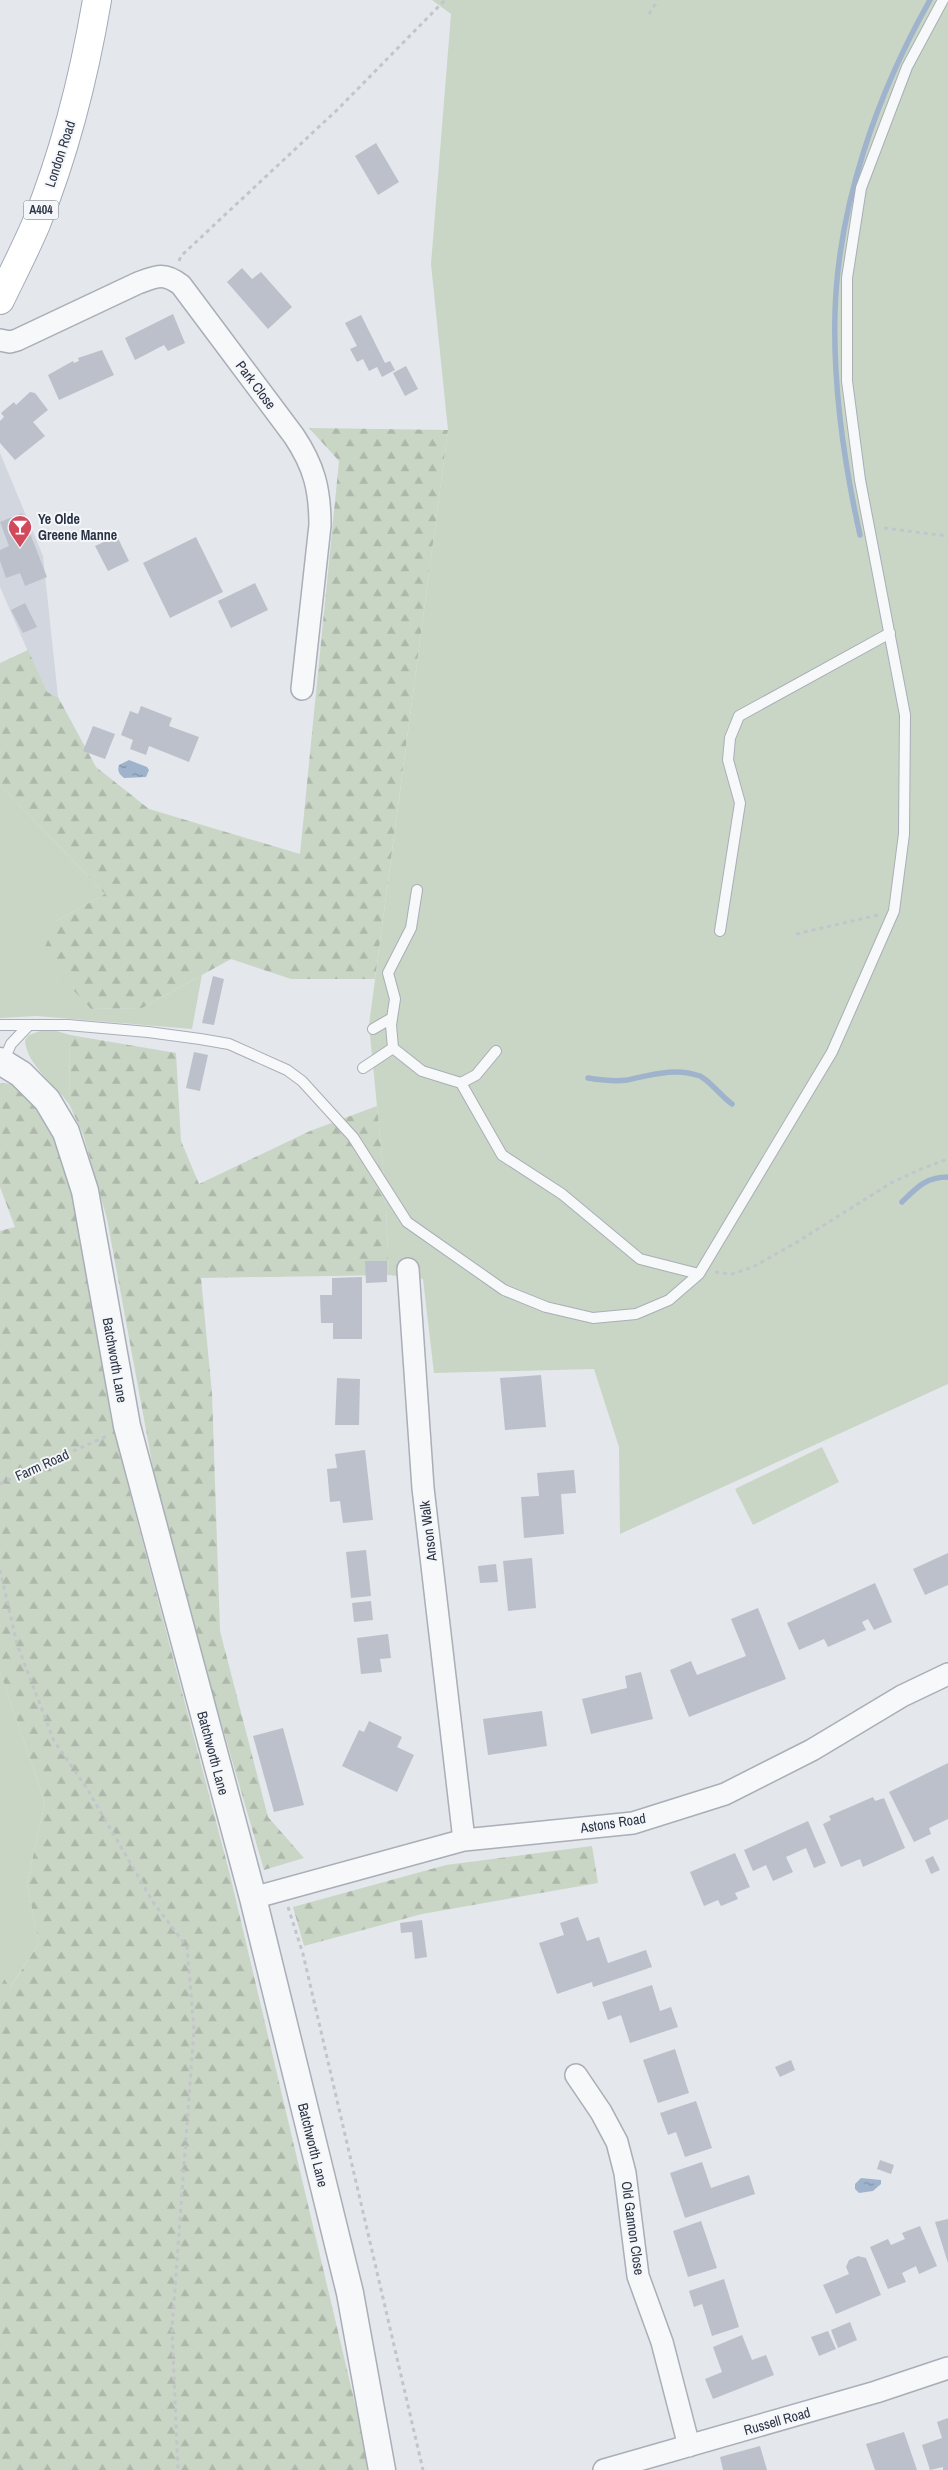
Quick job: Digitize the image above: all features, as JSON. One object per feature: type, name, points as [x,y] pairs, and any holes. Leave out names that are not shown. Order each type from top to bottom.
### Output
[{"type":"main road","name":"London Road","points":[[0,300],[35,225],[57,167],[72,117],[90,42],[97,0]]},
{"type":"street","points":[[0,340],[10,342],[17,340],[138,282],[159,276],[170,277]]},
{"type":"street","name":"Park Close","points":[[170,277],[191,298],[294,436],[306,454],[316,477],[320,502],[320,525],[302,689]]},
{"type":"street","name":"Batchworth Lane","points":[[2,1062],[21,1074],[47,1100],[66,1132],[85,1192],[127,1426],[253,1898],[350,2293],[382,2470]]},
{"type":"street","name":"Anson Walk","points":[[408,1269],[423,1488],[464,1840]]},
{"type":"street","name":"Astons Road","points":[[253,1898],[464,1840],[633,1823],[724,1794],[812,1750],[902,1696],[948,1674]]},
{"type":"street","name":"Old Gannon Close","points":[[576,2075],[600,2112],[616,2142],[625,2173],[638,2276],[662,2342],[689,2446]]},
{"type":"street","name":"Russell Road","points":[[604,2470],[668,2461],[689,2446],[876,2392],[948,2368]]},
{"type":"lane","points":[[0,1025],[130,1030],[200,1038],[229,1044],[287,1070],[302,1081],[353,1137],[407,1222],[504,1290],[546,1307],[593,1318],[636,1314],[669,1300],[701,1269],[832,1052],[894,911],[904,834],[906,715],[860,480],[847,381],[847,278],[862,188],[907,67],[942,0]]},
{"type":"lane","points":[[720,931],[740,803],[728,760],[730,738],[739,716],[890,633]]},
{"type":"lane","points":[[392,1048],[392,1018],[395,999],[388,973],[411,928],[417,890]]},
{"type":"lane","points":[[373,1028],[392,1018]]},
{"type":"lane","points":[[2,1062],[11,1044],[29,1025]]},
{"type":"lane","points":[[392,1048],[422,1071],[462,1086],[502,1155],[562,1194],[640,1259],[701,1269]]},
{"type":"lane","points":[[363,1068],[392,1048]]},
{"type":"lane","points":[[462,1086],[476,1075],[496,1051]]},
{"type":"path","points":[[170,277],[181,256],[338,109],[445,0]]},
{"type":"path","points":[[649,14],[658,0]]},
{"type":"path","points":[[868,526],[948,536]]},
{"type":"path","points":[[796,934],[894,911]]},
{"type":"path","points":[[701,1269],[716,1273],[732,1274],[753,1267],[797,1242],[891,1183],[921,1168],[948,1159]]},
{"type":"path","name":"Farm Road","points":[[0,1484],[84,1446]]},
{"type":"path","points":[[0,1570],[17,1644],[54,1740],[86,1787],[153,1902],[187,1947],[194,2029],[172,2329],[178,2470]]},
{"type":"path","points":[[283,1890],[305,1963],[422,2470]]},
{"type":"shaded area","points":[[0,453],[43,556],[58,697],[47,692],[39,677],[0,587]]},
{"type":"green space","points":[[432,0],[948,0],[948,1384],[620,1534],[619,1447],[594,1369],[434,1373],[423,1279],[389,1275],[385,1187],[369,1025],[448,430],[431,264],[451,14]]},
{"type":"green space","points":[[309,428],[448,430],[375,979],[291,979],[231,959],[142,1008],[91,1009],[63,979],[45,947],[56,921],[105,894],[0,785],[0,663],[28,650],[47,692],[58,697],[96,767],[149,809],[300,854],[339,461]]},
{"type":"green space","points":[[0,785],[105,894],[56,921],[91,1009],[142,1008],[202,975],[192,1029],[37,1016],[0,1018]]},
{"type":"green space","points":[[53,1030],[70,1035],[69,1104],[36,1066],[30,1057],[25,1040],[29,1035],[40,1031]]},
{"type":"green space","points":[[70,1035],[176,1053],[181,1141],[199,1184],[310,1131],[377,1106],[385,1187],[389,1275],[201,1278],[212,1394],[220,1631],[268,1817],[304,1858],[264,1870],[203,1660],[156,1484],[107,1219],[83,1134],[69,1104]]},
{"type":"green space","points":[[0,1083],[18,1085],[27,1096],[48,1127],[70,1175],[122,1463],[230,1875],[366,2450],[367,2470],[0,2470],[0,1972],[10,1988],[39,1943],[27,1884],[45,1802],[0,1672],[0,1231],[15,1227],[0,1187]]},
{"type":"green space","points":[[822,1447],[839,1482],[753,1525],[735,1489]]},
{"type":"green space","points":[[0,1672],[45,1802],[27,1884],[39,1943],[9,1989],[0,1972]]},
{"type":"green space","points":[[592,1846],[598,1883],[422,1914],[304,1946],[293,1907],[446,1865]]},
{"type":"water","points":[[129,760],[147,767],[149,770],[146,777],[124,778],[121,775],[118,771],[119,765]]},
{"type":"water","points":[[861,2178],[881,2180],[881,2184],[873,2191],[859,2193],[855,2189],[855,2184]]},
{"type":"building","points":[[376,143],[399,182],[378,195],[355,156]]},
{"type":"building","points":[[242,268],[252,279],[261,272],[292,307],[268,329],[227,282]]},
{"type":"building","points":[[173,314],[185,343],[168,351],[164,345],[135,360],[125,338]]},
{"type":"building","points":[[361,315],[385,363],[390,361],[395,370],[382,377],[377,367],[369,371],[363,359],[357,362],[350,349],[357,346],[345,323]]},
{"type":"building","points":[[102,350],[114,375],[59,400],[48,375],[73,361],[74,363],[79,361],[78,358]]},
{"type":"building","points":[[406,366],[418,389],[405,396],[393,373]]},
{"type":"building","points":[[30,392],[35,393],[48,410],[33,422],[45,436],[15,460],[0,443],[0,421],[4,417],[1,413],[14,402],[16,405]]},
{"type":"building","name":"Ye Olde Greene Manne","points":[[22,513],[47,577],[25,586],[20,573],[6,578],[0,561],[0,550],[9,546],[0,522]]},
{"type":"building","points":[[117,536],[129,561],[108,571],[95,546]]},
{"type":"building","points":[[196,537],[223,592],[170,618],[143,563]]},
{"type":"building","points":[[255,583],[268,610],[231,628],[218,601]]},
{"type":"building","points":[[25,603],[37,627],[23,633],[11,610]]},
{"type":"building","points":[[141,706],[172,718],[169,726],[199,737],[189,762],[149,746],[146,755],[130,749],[133,740],[121,735],[130,711],[138,714]]},
{"type":"building","points":[[93,726],[115,734],[105,759],[83,751]]},
{"type":"building","points":[[213,976],[224,979],[214,1025],[202,1023]]},
{"type":"building","points":[[194,1052],[208,1055],[200,1091],[186,1088]]},
{"type":"building","points":[[365,1261],[387,1261],[387,1282],[366,1283]]},
{"type":"building","points":[[362,1277],[362,1339],[333,1339],[333,1323],[321,1323],[320,1295],[332,1295],[332,1278]]},
{"type":"building","points":[[541,1375],[546,1427],[505,1430],[500,1378]]},
{"type":"building","points":[[337,1378],[360,1379],[359,1425],[335,1425]]},
{"type":"building","points":[[365,1450],[373,1520],[343,1523],[340,1501],[330,1502],[327,1469],[337,1468],[335,1454]]},
{"type":"building","points":[[574,1470],[576,1493],[561,1494],[564,1534],[524,1538],[521,1497],[539,1496],[537,1473]]},
{"type":"building","points":[[366,1550],[371,1596],[351,1598],[346,1552]]},
{"type":"building","points":[[948,1553],[948,1585],[925,1595],[913,1569]]},
{"type":"building","points":[[532,1558],[536,1608],[508,1611],[503,1561]]},
{"type":"building","points":[[496,1564],[498,1582],[480,1583],[478,1566]]},
{"type":"building","points":[[875,1583],[892,1622],[874,1630],[868,1619],[862,1622],[866,1630],[828,1647],[824,1639],[799,1650],[787,1623]]},
{"type":"building","points":[[371,1601],[373,1620],[354,1622],[352,1603]]},
{"type":"building","points":[[758,1608],[786,1679],[689,1717],[670,1670],[691,1661],[697,1675],[746,1656],[731,1619]]},
{"type":"building","points":[[388,1634],[391,1658],[380,1659],[382,1672],[361,1674],[357,1638]]},
{"type":"building","points":[[641,1672],[653,1719],[591,1734],[582,1699],[627,1688],[625,1676]]},
{"type":"building","points":[[542,1711],[547,1746],[488,1755],[483,1719]]},
{"type":"building","points":[[369,1721],[402,1737],[397,1747],[414,1755],[397,1792],[342,1766],[359,1730],[364,1732]]},
{"type":"building","points":[[283,1728],[304,1805],[274,1812],[253,1736]]},
{"type":"building","points":[[948,1763],[948,1819],[929,1828],[931,1834],[914,1842],[889,1792]]},
{"type":"building","points":[[873,1797],[875,1801],[884,1798],[905,1848],[863,1867],[860,1859],[841,1867],[823,1824],[831,1820],[829,1816]]},
{"type":"building","points":[[808,1821],[826,1863],[814,1868],[806,1848],[786,1857],[793,1872],[773,1881],[766,1865],[753,1871],[744,1850]]},
{"type":"building","points":[[735,1853],[750,1887],[735,1893],[738,1899],[721,1906],[718,1900],[704,1906],[690,1872]]},
{"type":"building","points":[[933,1856],[940,1870],[931,1874],[925,1860]]},
{"type":"building","points":[[578,1917],[587,1941],[599,1937],[608,1963],[646,1950],[652,1967],[593,1987],[592,1982],[557,1994],[539,1943],[564,1935],[560,1923]]},
{"type":"building","points":[[422,1920],[427,1957],[415,1959],[412,1932],[401,1933],[400,1923]]},
{"type":"building","points":[[652,1985],[660,2011],[671,2007],[678,2027],[630,2043],[621,2015],[608,2020],[602,2002]]},
{"type":"building","points":[[675,2049],[689,2093],[658,2103],[643,2060]]},
{"type":"building","points":[[791,2060],[795,2070],[780,2077],[775,2067]]},
{"type":"building","points":[[696,2101],[712,2148],[685,2157],[676,2132],[668,2135],[660,2113]]},
{"type":"building","points":[[880,2160],[894,2165],[891,2174],[877,2169]]},
{"type":"building","points":[[702,2162],[711,2188],[749,2175],[755,2194],[685,2218],[670,2173]]},
{"type":"building","points":[[948,2219],[948,2263],[935,2222]]},
{"type":"building","points":[[701,2221],[717,2268],[688,2277],[673,2231]]},
{"type":"building","points":[[920,2226],[937,2266],[919,2274],[916,2266],[902,2273],[906,2282],[888,2289],[870,2247],[888,2239],[891,2245],[905,2239],[902,2233]]},
{"type":"building","points":[[858,2256],[866,2258],[881,2295],[836,2314],[823,2285],[849,2274],[846,2267],[849,2260]]},
{"type":"building","points":[[724,2279],[739,2327],[712,2336],[702,2304],[694,2307],[689,2291]]},
{"type":"building","points":[[850,2322],[857,2340],[838,2348],[831,2330]]},
{"type":"building","points":[[828,2331],[836,2349],[819,2356],[811,2337]]},
{"type":"building","points":[[742,2335],[752,2360],[766,2355],[774,2375],[713,2399],[705,2379],[722,2372],[713,2347]]},
{"type":"building","points":[[948,2418],[948,2470],[943,2470],[943,2467],[930,2470],[922,2445],[942,2438],[937,2422]]},
{"type":"building","points":[[904,2432],[917,2470],[875,2470],[866,2444]]},
{"type":"building","points":[[760,2446],[767,2470],[723,2470],[720,2457]]},
{"type":"waterway","points":[[860,535],[849,480],[838,397],[835,341],[838,272],[852,191],[877,112],[893,73],[930,0]]},
{"type":"waterway","points":[[588,1078],[617,1081],[672,1072],[691,1073],[704,1078],[732,1104]]},
{"type":"waterway","points":[[902,1202],[922,1184],[940,1177],[948,1177]]},
{"type":"place","name":"Ye Olde Greene Manne","points":[[20,548]]}]
